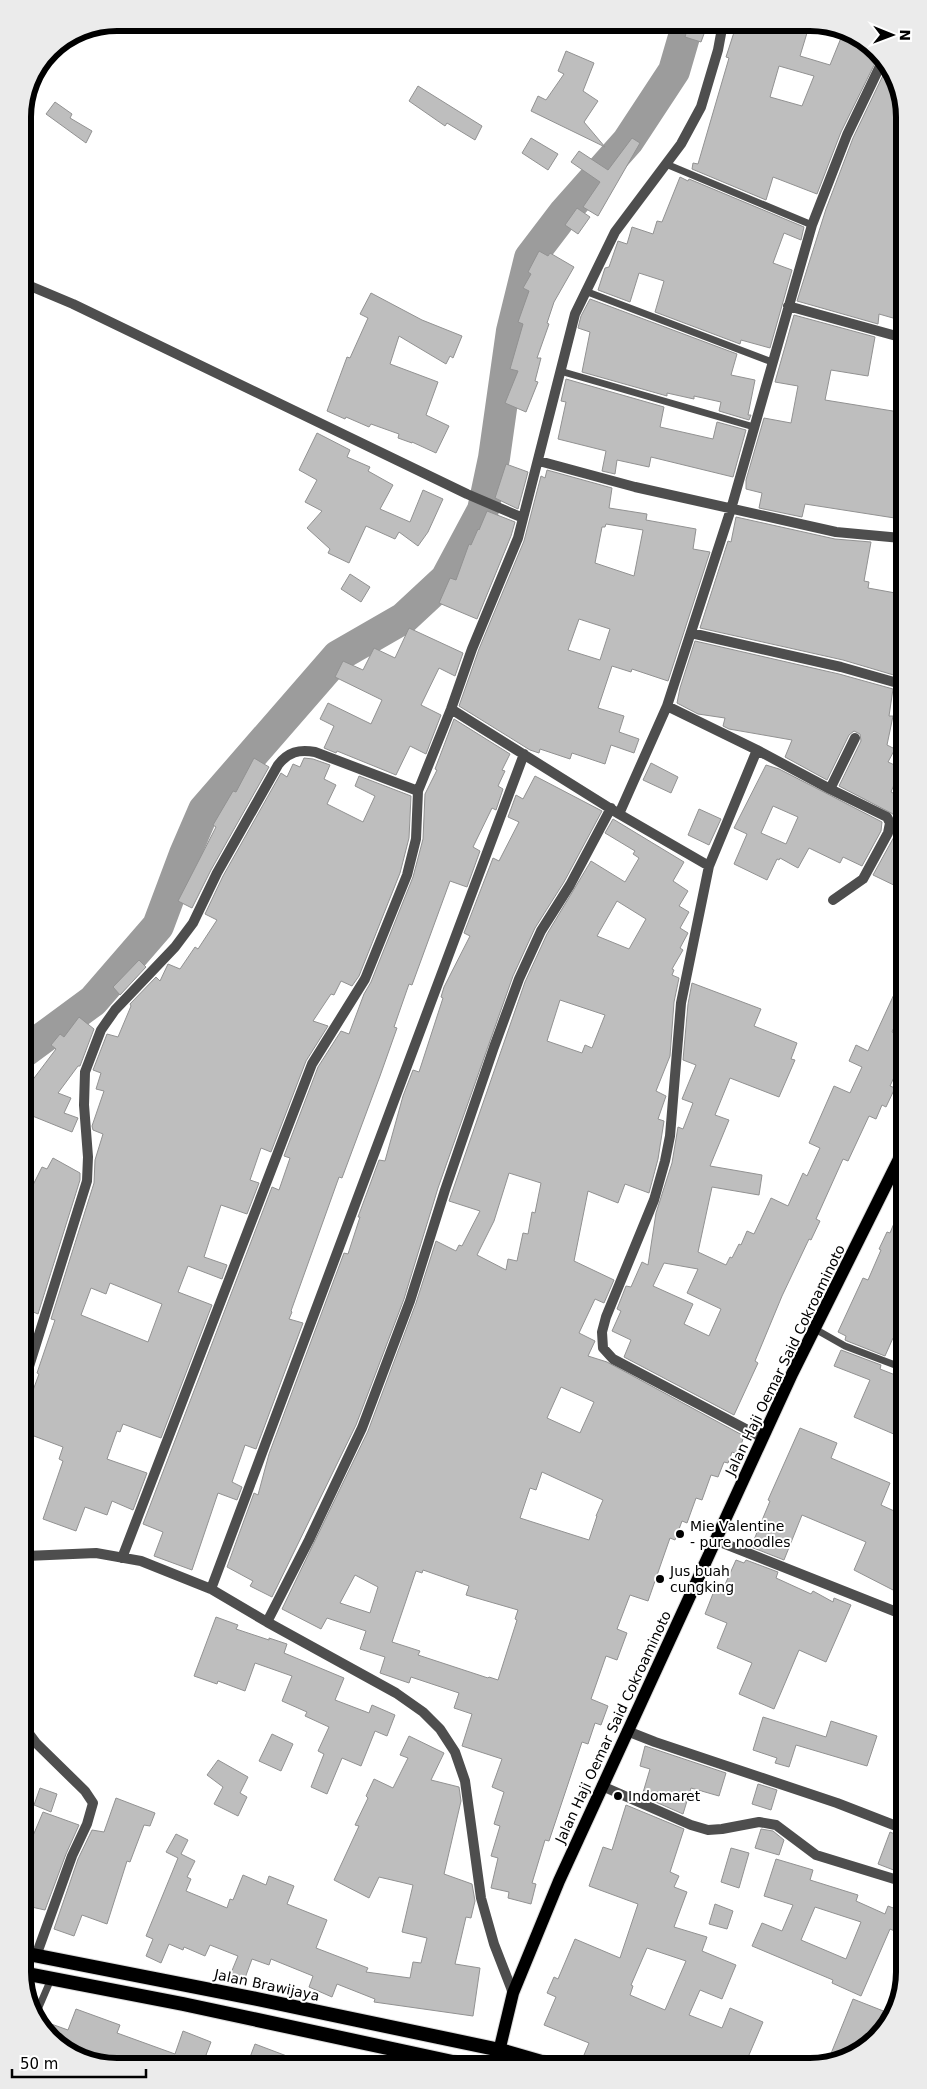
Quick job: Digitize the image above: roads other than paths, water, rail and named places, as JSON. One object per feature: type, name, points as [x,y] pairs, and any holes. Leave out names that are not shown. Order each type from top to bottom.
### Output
[{"type":"highway","name":"Jalan Brawijaya","points":[[32,1955],[169,1981],[498,2057]]},
{"type":"highway","points":[[31,1975],[164,2000],[434,2058]]},
{"type":"highway","points":[[164,2000],[169,1981]]},
{"type":"main road","name":"Jalan Haji Oemar Said Cokroaminoto","points":[[498,2057],[513,1992],[530,1946],[715,1540],[815,1329],[896,1165]]},
{"type":"street","points":[[122,1558],[312,1064],[365,979],[407,875],[416,839],[418,791],[451,709],[472,649],[518,538],[539,462],[566,342],[584,292],[615,232],[681,144],[701,107],[718,50],[722,31]]},
{"type":"street","points":[[267,1622],[309,1540],[362,1428],[410,1301],[448,1181],[520,979],[541,931],[615,811],[666,706],[731,508],[812,225],[847,135],[879,68]]},
{"type":"street","points":[[31,286],[73,304],[467,494],[523,518]]},
{"type":"street","points":[[788,306],[896,336]]},
{"type":"street","points":[[539,462],[635,487],[836,532],[896,538]]},
{"type":"street","points":[[691,633],[841,667],[896,683]]},
{"type":"street","points":[[666,706],[757,750],[887,817],[890,823],[888,833],[863,879],[833,900]]},
{"type":"street","points":[[451,709],[615,811],[708,866]]},
{"type":"street","points":[[830,789],[855,738]]},
{"type":"street","points":[[31,1360],[87,1181],[88,1157],[84,1105],[85,1072],[100,1030],[115,1010],[175,947],[193,923],[239,831],[278,765],[285,756],[293,752],[304,750],[315,752],[418,791]]},
{"type":"street","points":[[757,750],[708,866],[680,1003],[670,1136],[665,1161],[654,1200],[606,1317],[602,1340],[606,1352],[613,1358],[763,1438]]},
{"type":"street","points":[[211,1589],[524,754]]},
{"type":"street","points":[[715,1540],[896,1612]]},
{"type":"street","points":[[31,1556],[96,1554],[141,1561],[211,1589],[396,1693],[423,1712],[440,1728],[455,1752],[465,1781],[481,1898],[494,1944],[513,1992]]},
{"type":"street","points":[[628,1731],[655,1742],[837,1803],[896,1826]]},
{"type":"street","points":[[31,1736],[85,1791],[93,1804],[87,1824],[32,1955]]},
{"type":"street","points":[[602,1786],[691,1825],[708,1830],[722,1830],[759,1822],[776,1825],[816,1855],[896,1880]]},
{"type":"lane","points":[[666,164],[812,225]]},
{"type":"lane","points":[[584,292],[772,362]]},
{"type":"lane","points":[[560,372],[754,427]]},
{"type":"lane","points":[[815,1329],[845,1346],[896,1365]]},
{"type":"lane","points":[[39,2007],[51,1979]]},
{"type":"waterway","points":[[31,1047],[93,1001],[158,926],[204,810],[338,656],[404,618],[446,579],[483,510],[494,458],[512,331],[530,258],[565,212],[628,141],[674,71],[686,31]]},
{"type":"place","name":"Mie Valentine - pure noodles","points":[[680,1534]]},
{"type":"place","name":"Jus buah cungking","points":[[660,1579]]},
{"type":"place","name":"Indomaret","points":[[618,1796]]}]
